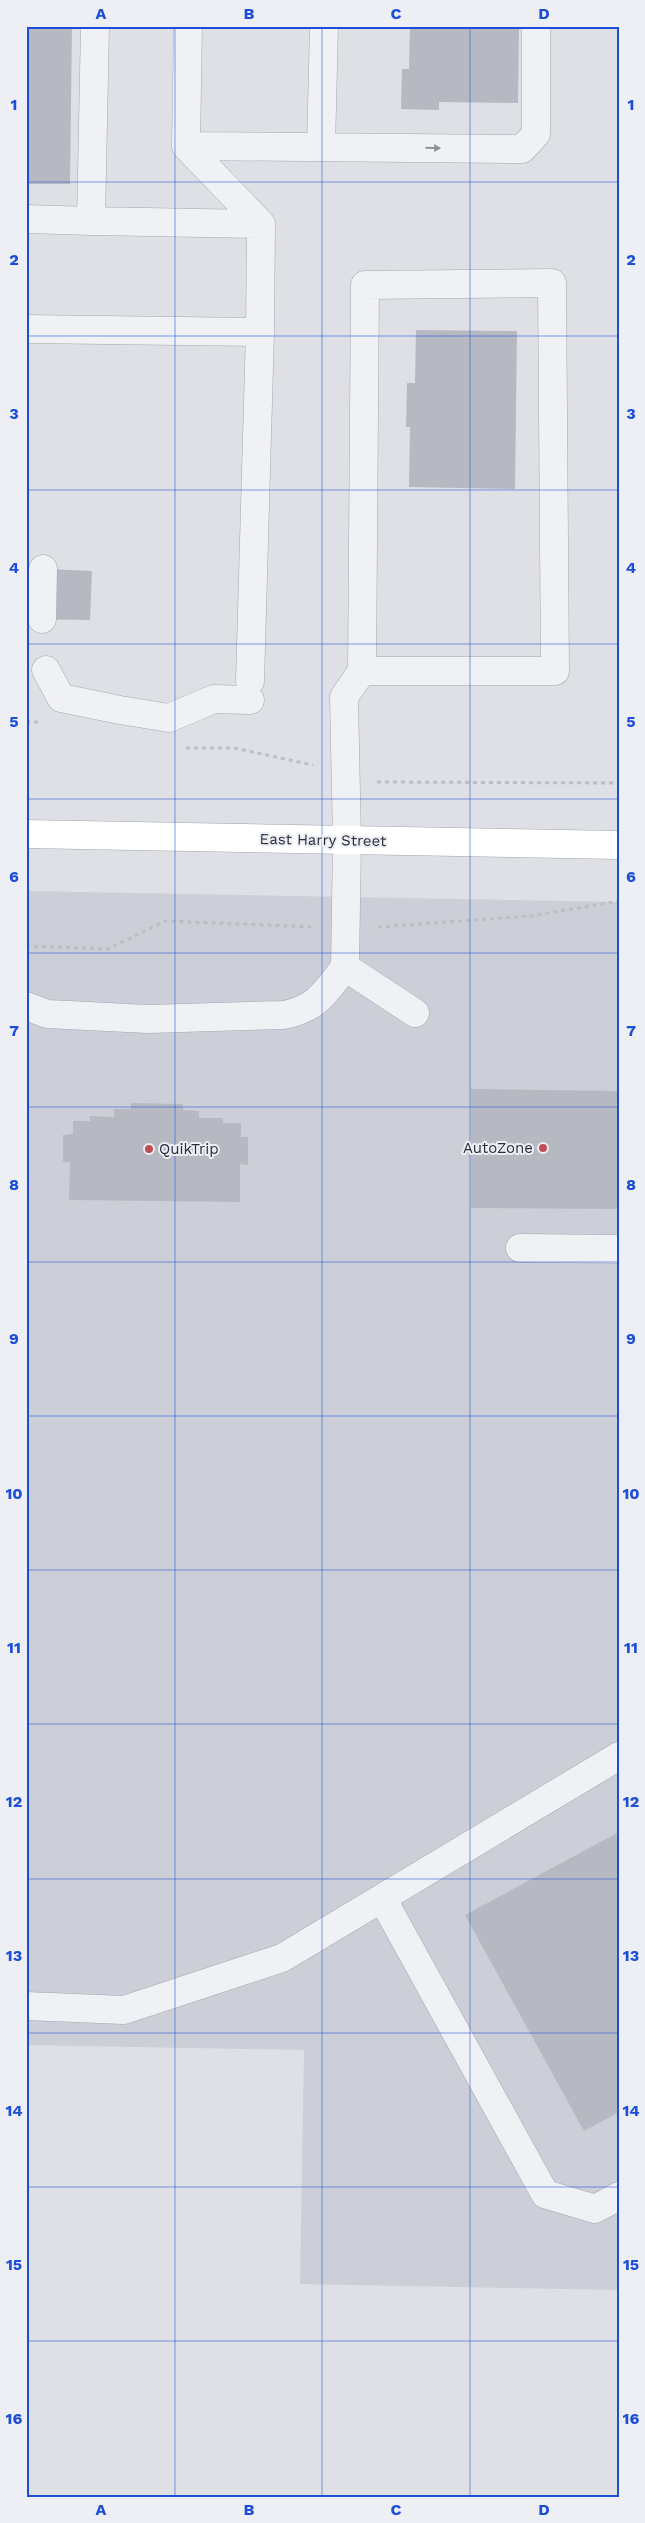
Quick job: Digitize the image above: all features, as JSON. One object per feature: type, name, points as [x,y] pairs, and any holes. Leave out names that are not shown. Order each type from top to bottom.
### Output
[{"type":"main road","name":"East Harry Street","points":[[26,834],[619,845]]},
{"type":"lane","points":[[91,221],[96,26]]},
{"type":"lane","points":[[46,670],[61,698],[169,718],[214,699],[250,691],[260,332],[261,224],[186,146],[188,26]]},
{"type":"lane","points":[[321,147],[324,26]]},
{"type":"lane","points":[[186,146],[522,149],[536,134],[536,26]]},
{"type":"lane","points":[[26,219],[261,224]]},
{"type":"lane","points":[[26,1006],[47,1014],[148,1019],[283,1015],[295,1013],[316,1004],[346,967],[347,841],[344,697],[362,671],[365,285],[552,283],[555,671],[362,671]]},
{"type":"lane","points":[[26,329],[260,332]]},
{"type":"lane","points":[[42,619],[43,569]]},
{"type":"lane","points":[[346,967],[414,1013]]},
{"type":"lane","points":[[520,1248],[619,1250]]},
{"type":"lane","points":[[26,2006],[124,2010],[282,1958],[619,1756]]},
{"type":"lane","points":[[382,1898],[545,2194],[595,2209],[619,2196]]},
{"type":"shaded area","points":[[26,891],[619,902],[619,2290],[300,2284],[304,2050],[26,2045]]},
{"type":"building","points":[[26,26],[72,26],[70,184],[26,184]]},
{"type":"building","points":[[410,26],[519,26],[518,103],[439,102],[439,110],[401,109],[402,69],[409,69]]},
{"type":"building","points":[[416,330],[517,331],[515,489],[409,487],[410,427],[406,427],[407,383],[415,383]]},
{"type":"building","points":[[26,568],[92,571],[90,620],[26,619]]},
{"type":"building","points":[[471,1089],[619,1091],[619,1209],[471,1208]]},
{"type":"building","points":[[131,1103],[183,1104],[183,1110],[199,1111],[199,1118],[223,1118],[223,1123],[241,1123],[241,1137],[248,1137],[248,1165],[240,1164],[240,1202],[69,1200],[70,1162],[63,1162],[63,1135],[73,1134],[73,1121],[90,1121],[90,1116],[114,1117],[114,1109],[131,1109]]},
{"type":"building","points":[[619,1832],[619,2112],[584,2131],[465,1915]]},
{"type":"place","name":"AutoZone","points":[[543,1148]]},
{"type":"place","name":"QuikTrip","points":[[149,1149]]}]
